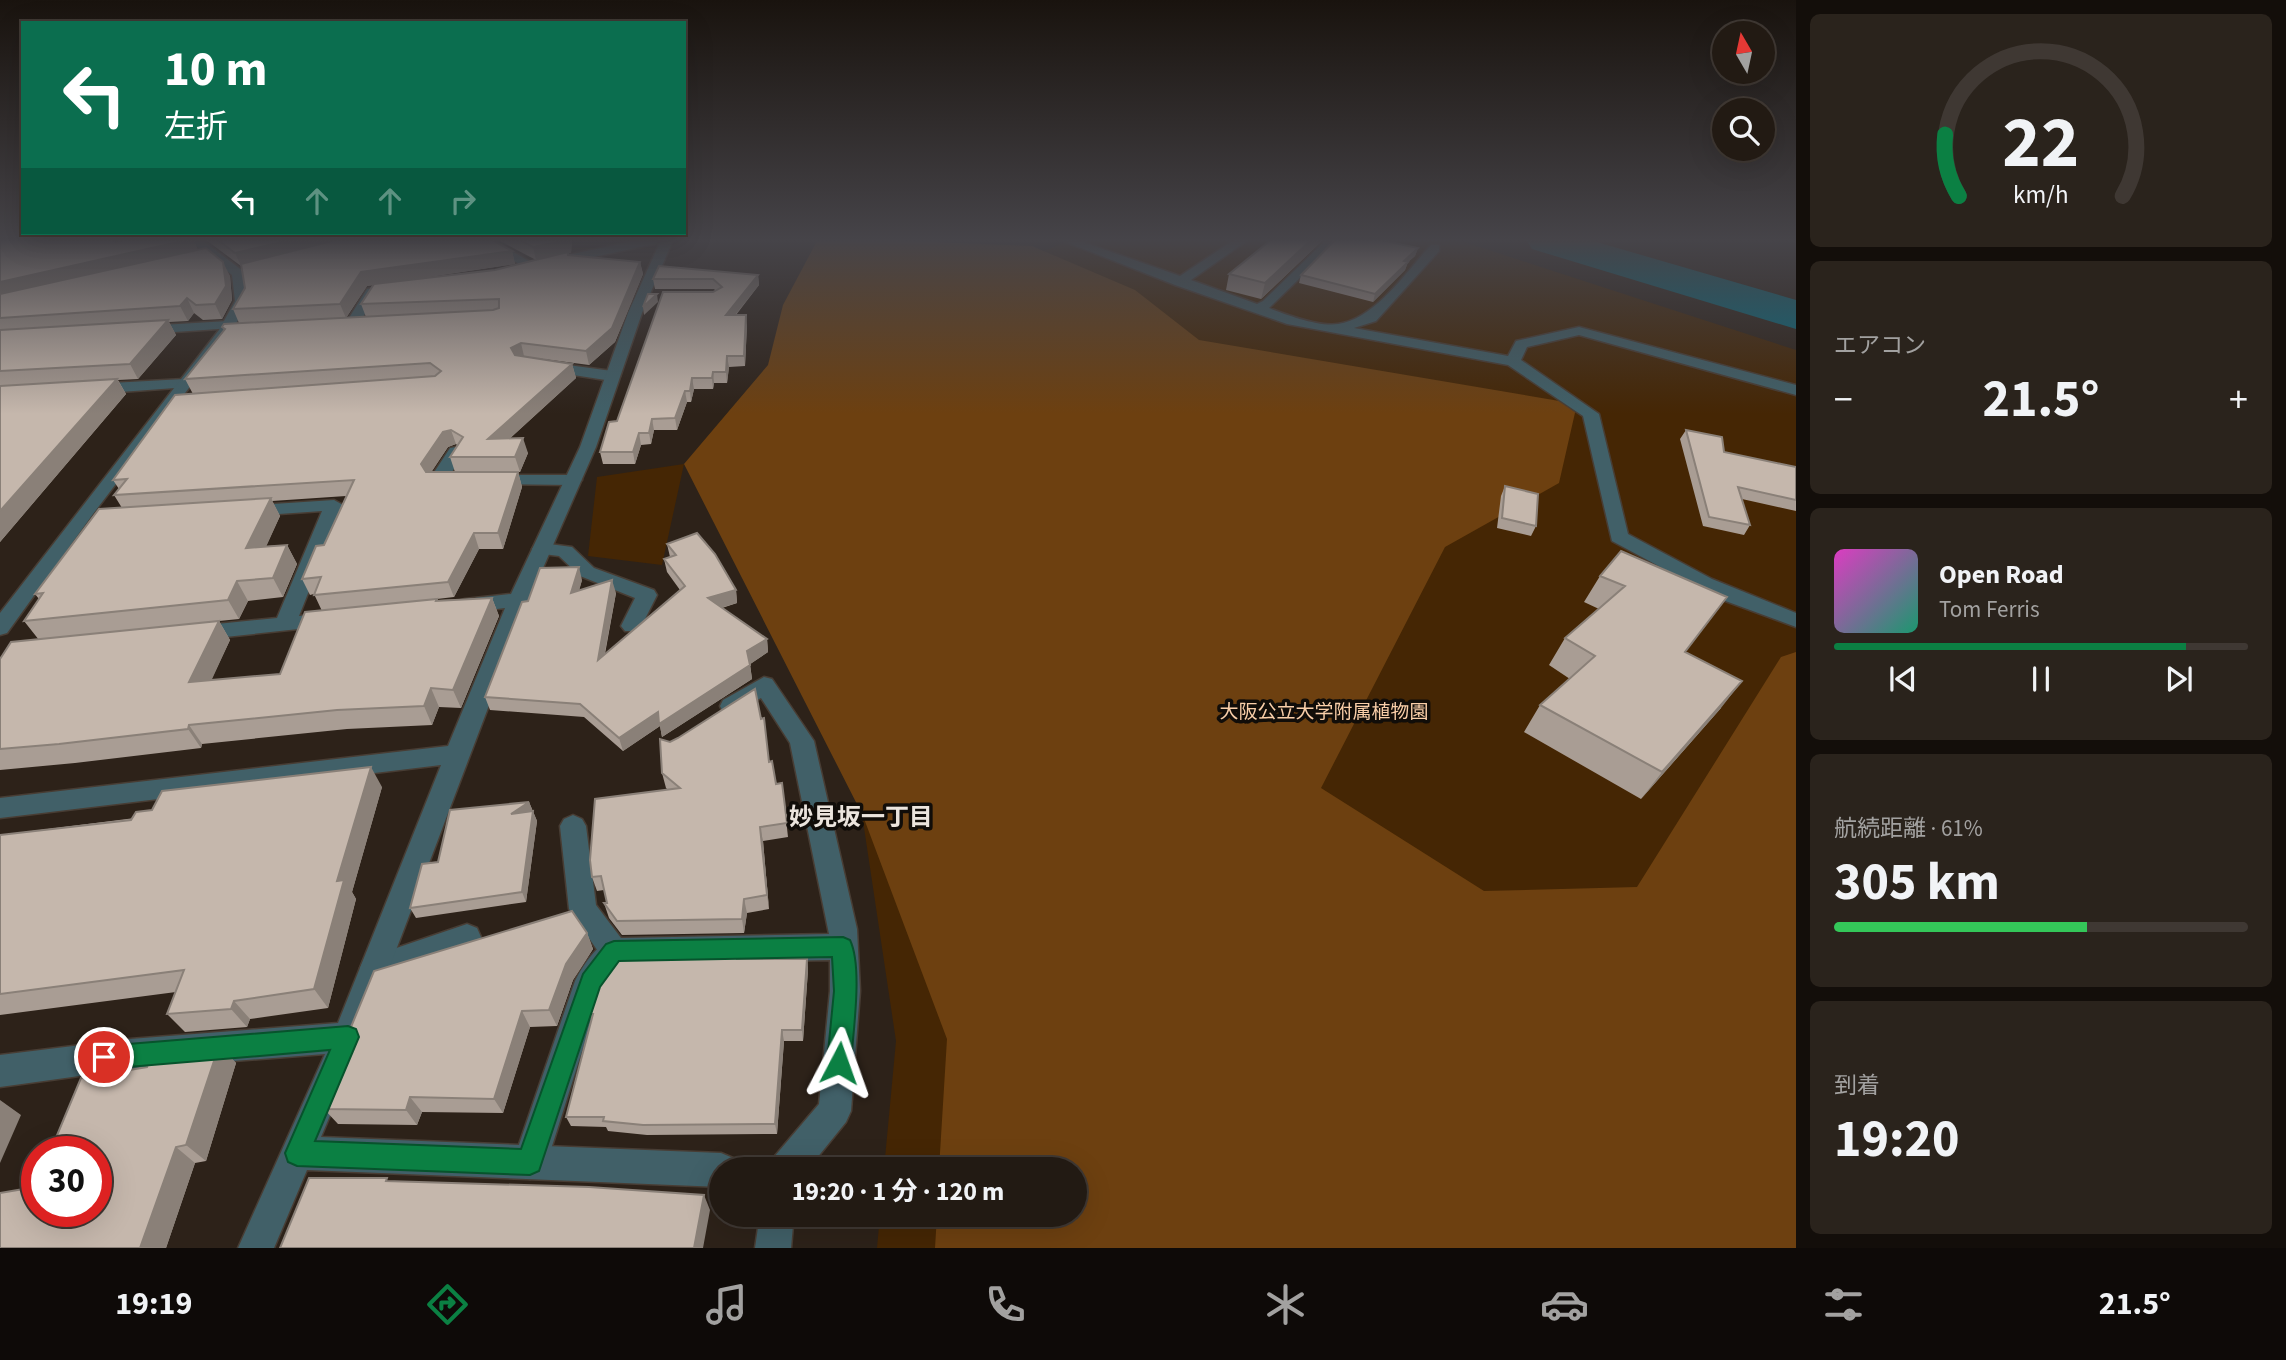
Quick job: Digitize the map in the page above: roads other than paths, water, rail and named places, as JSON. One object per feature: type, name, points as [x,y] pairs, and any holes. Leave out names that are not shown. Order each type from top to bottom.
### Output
[{"type":"street","points":[[0,628],[168,403],[231,329],[242,298]]},
{"type":"street","points":[[323,326],[357,324],[369,298]]},
{"type":"street","points":[[257,1248],[348,1037],[519,600],[588,447],[612,376],[647,298]]},
{"type":"street","points":[[1225,298],[1292,321],[1513,361],[1591,414],[1619,537],[1707,587],[1761,610],[1796,620]]},
{"type":"street","points":[[1255,309],[1268,304],[1274,298]]},
{"type":"street","points":[[1335,330],[1371,318],[1389,298]]},
{"type":"street","points":[[134,331],[231,329]]},
{"type":"street","points":[[1513,361],[1521,344],[1579,331],[1796,390]]},
{"type":"street","points":[[536,365],[612,376]]},
{"type":"street","points":[[79,390],[184,384]]},
{"type":"street","points":[[168,403],[195,401]]},
{"type":"street","points":[[456,452],[438,480],[573,480]]},
{"type":"street","points":[[226,512],[334,505],[285,624]]},
{"type":"street","points":[[77,522],[104,520]]},
{"type":"street","points":[[542,549],[565,551],[587,572],[647,595],[632,626]]},
{"type":"street","points":[[450,607],[519,600]]},
{"type":"street","points":[[176,636],[354,617]]},
{"type":"street","points":[[706,722],[764,685],[802,740],[843,929],[845,991],[835,1111],[796,1157]]},
{"type":"street","points":[[0,808],[457,754]]},
{"type":"street","points":[[573,826],[583,909],[614,951]]},
{"type":"street","points":[[374,968],[467,937]]},
{"type":"street","points":[[614,951],[843,947]]},
{"type":"street","points":[[530,1162],[590,981],[614,951]]},
{"type":"street","points":[[0,1070],[130,1054],[348,1037]]},
{"type":"street","points":[[297,1153],[709,1169]]},
{"type":"street","points":[[773,1248],[775,1227]]},
{"type":"waterway","points":[[1740,298],[1796,315]]},
{"type":"district","name":"妙見坂一丁目","points":[[861,817]]},
{"type":"park label","name":"大阪公立大学附属植物園","points":[[1324,711]]}]
